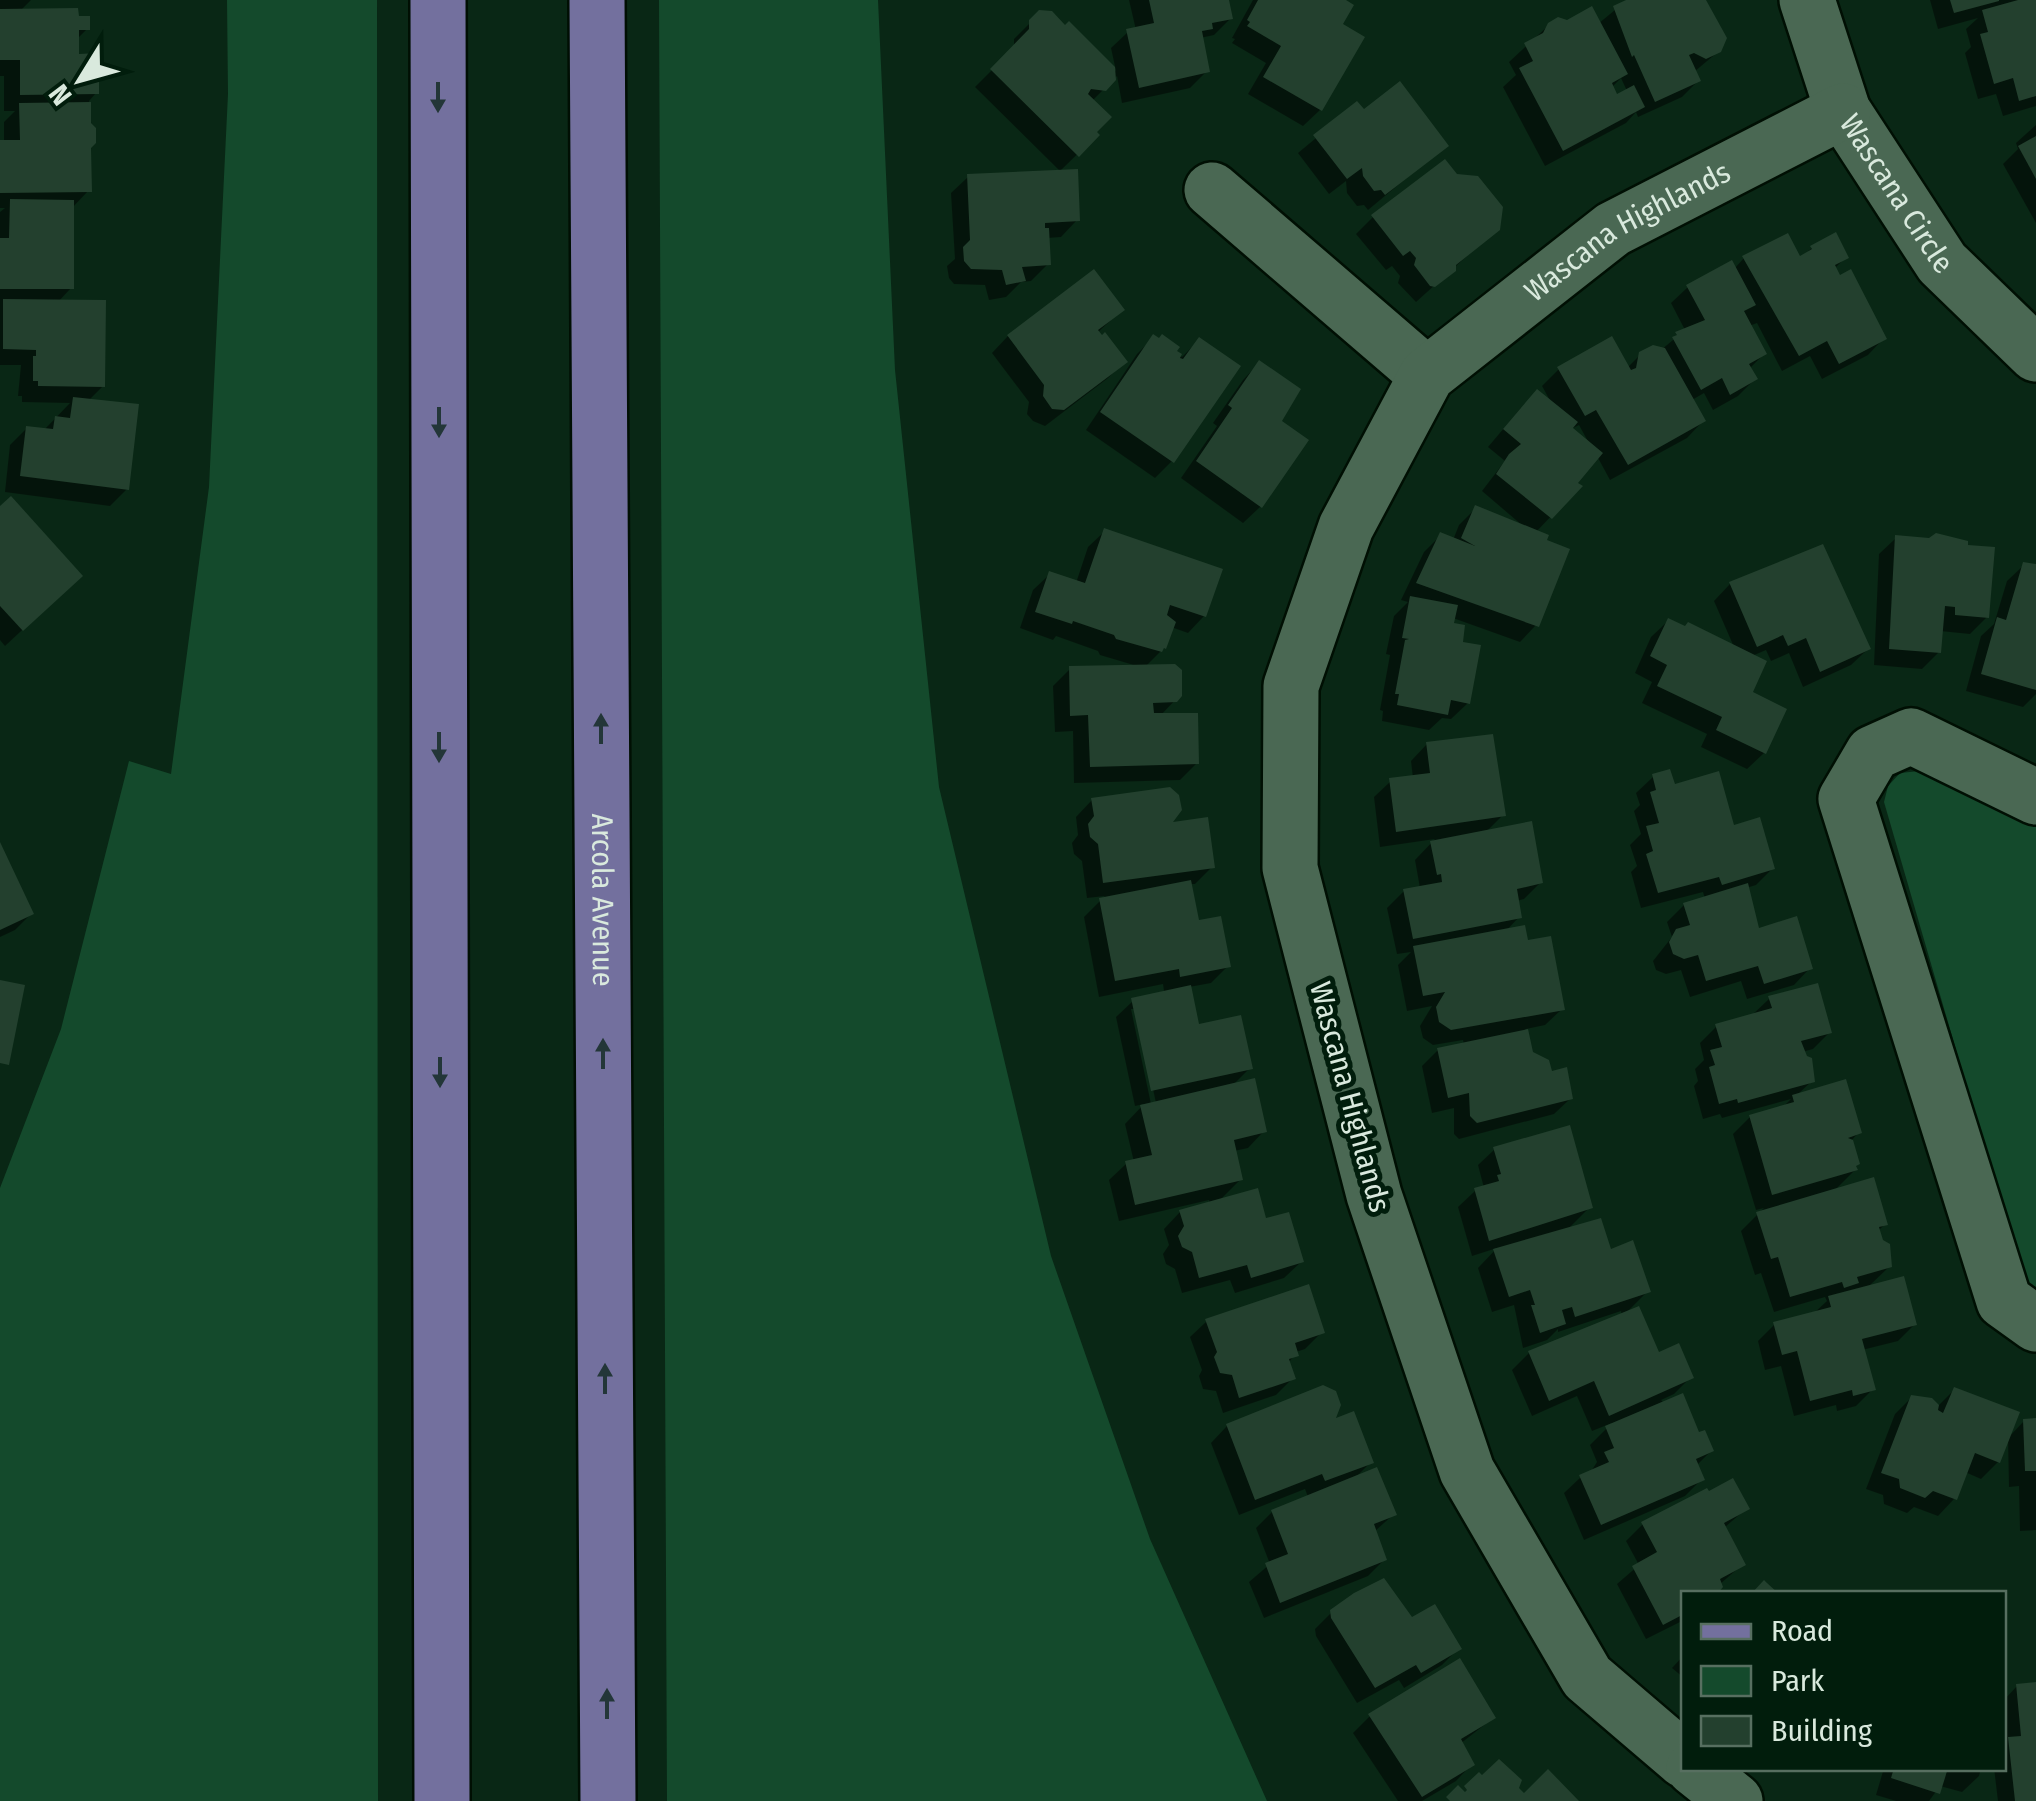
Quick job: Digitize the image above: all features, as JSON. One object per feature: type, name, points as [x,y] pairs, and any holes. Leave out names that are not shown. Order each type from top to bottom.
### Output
[{"type":"main road","points":[[438,0],[442,1801]]},
{"type":"main road","name":"Arcola Avenue","points":[[597,0],[608,1801]]},
{"type":"street","name":"Wascana Circle","points":[[1807,0],[1844,111],[1942,262],[2036,354]]},
{"type":"street","name":"Wascana Highlands","points":[[1681,1757],[1587,1677],[1468,1471],[1374,1195],[1290,868],[1291,686],[1346,527],[1427,376],[1613,229],[1844,111]]},
{"type":"street","points":[[1212,190],[1427,376]]},
{"type":"street","points":[[2036,798],[1911,736],[1873,754],[1846,798],[2004,1301],[2036,1324]]},
{"type":"street","points":[[1698,1771],[1735,1801]]},
{"type":"green space","points":[[227,0],[377,0],[378,1801],[0,1801],[0,1188],[61,1029],[129,761],[171,774],[209,487],[228,94]]},
{"type":"green space","points":[[659,0],[878,0],[895,370],[939,787],[1051,1256],[1150,1539],[1267,1801],[667,1801]]},
{"type":"green space","points":[[1929,770],[2036,825],[2036,1288],[2028,1284],[2020,1270],[1884,802],[1888,786],[1900,773]]},
{"type":"building","points":[[1149,0],[1229,0],[1233,19],[1212,23],[1213,29],[1202,31],[1210,72],[1139,88],[1126,29],[1154,23]]},
{"type":"building","points":[[1258,0],[1346,0],[1354,5],[1343,24],[1365,37],[1322,111],[1263,77],[1281,46],[1247,26]]},
{"type":"building","points":[[1626,0],[1706,0],[1727,38],[1721,52],[1706,59],[1694,53],[1689,55],[1701,81],[1655,102],[1632,57],[1613,6]]},
{"type":"building","points":[[1950,0],[1999,0],[1999,1],[1954,13]]},
{"type":"building","points":[[2018,0],[2036,0],[2036,96],[2019,101],[2013,78],[1994,84],[1980,34],[1988,32],[1982,10]]},
{"type":"building","points":[[1592,6],[1628,74],[1612,83],[1617,94],[1634,85],[1645,107],[1563,151],[1519,68],[1533,61],[1524,43],[1543,33],[1548,23],[1558,17],[1567,20]]},
{"type":"building","points":[[78,8],[79,16],[90,16],[90,30],[79,30],[79,54],[99,53],[99,94],[20,95],[20,60],[0,60],[0,9]]},
{"type":"building","points":[[1039,10],[1052,11],[1065,25],[1069,21],[1115,67],[1116,80],[1106,91],[1091,89],[1088,94],[1112,117],[1079,157],[990,69],[1029,29],[1029,20]]},
{"type":"building","points":[[1400,81],[1449,146],[1385,195],[1381,190],[1374,191],[1362,168],[1347,179],[1313,135],[1357,101],[1364,109]]},
{"type":"building","points":[[91,102],[91,123],[96,128],[96,143],[91,148],[92,192],[0,193],[0,140],[20,140],[19,103]]},
{"type":"building","points":[[2036,136],[2036,179],[2018,146]]},
{"type":"building","points":[[1445,159],[1457,174],[1478,176],[1503,207],[1500,230],[1435,287],[1414,265],[1416,258],[1410,251],[1403,256],[1371,215]]},
{"type":"building","points":[[1078,169],[1080,221],[1045,223],[1045,228],[1049,228],[1051,265],[1022,267],[1026,281],[1006,285],[1002,270],[971,269],[964,261],[963,247],[970,240],[967,174]]},
{"type":"building","points":[[10,199],[74,200],[74,289],[0,289],[0,238],[9,238]]},
{"type":"building","points":[[1836,232],[1849,258],[1835,265],[1840,275],[1851,269],[1887,339],[1839,364],[1827,341],[1799,356],[1742,256],[1788,233],[1800,256]]},
{"type":"building","points":[[1732,260],[1756,305],[1744,311],[1767,354],[1749,364],[1758,379],[1730,395],[1722,378],[1701,390],[1672,337],[1677,335],[1675,332],[1705,320],[1686,285]]},
{"type":"building","points":[[1094,269],[1125,310],[1098,330],[1102,335],[1105,332],[1128,362],[1064,410],[1052,409],[1043,396],[1044,385],[1007,335]]},
{"type":"building","points":[[3,299],[106,300],[105,387],[38,386],[38,381],[33,381],[36,350],[3,349]]},
{"type":"building","points":[[1153,334],[1159,338],[1162,334],[1180,347],[1180,358],[1199,337],[1241,366],[1174,463],[1100,412]]},
{"type":"building","points":[[1612,336],[1631,370],[1636,368],[1639,352],[1653,345],[1665,348],[1706,421],[1628,465],[1596,410],[1585,416],[1557,367]]},
{"type":"building","points":[[1259,360],[1301,389],[1282,421],[1309,440],[1262,508],[1196,461]]},
{"type":"building","points":[[1537,389],[1578,422],[1573,428],[1603,453],[1578,483],[1583,486],[1552,519],[1496,474],[1521,444],[1503,429]]},
{"type":"building","points":[[73,397],[139,404],[129,490],[20,476],[26,426],[53,429],[55,416],[70,418]]},
{"type":"building","points":[[11,496],[83,576],[23,631],[0,606],[0,506]]},
{"type":"building","points":[[1475,505],[1549,535],[1547,540],[1570,549],[1539,627],[1416,583],[1440,532],[1475,546],[1461,538]]},
{"type":"building","points":[[1104,528],[1223,569],[1206,617],[1170,605],[1167,615],[1176,622],[1162,652],[1035,612],[1049,571],[1085,583]]},
{"type":"building","points":[[1936,533],[1968,541],[1968,545],[1995,547],[1989,618],[1955,615],[1955,607],[1945,606],[1941,653],[1889,649],[1895,535],[1929,538]]},
{"type":"building","points":[[1823,544],[1871,649],[1820,672],[1806,638],[1788,646],[1783,635],[1757,647],[1729,582]]},
{"type":"building","points":[[2023,562],[2036,564],[2036,690],[1981,674],[1997,617],[2006,620]]},
{"type":"building","points":[[1410,596],[1458,605],[1454,623],[1465,625],[1463,642],[1481,645],[1470,704],[1451,700],[1448,715],[1397,705],[1399,694],[1395,694],[1405,640],[1409,639],[1402,638]]},
{"type":"building","points":[[1668,618],[1685,626],[1688,622],[1767,661],[1753,692],[1787,709],[1766,754],[1716,730],[1722,717],[1657,686],[1667,665],[1650,656]]},
{"type":"building","points":[[1175,664],[1182,670],[1182,696],[1177,702],[1153,703],[1154,713],[1198,713],[1199,764],[1090,767],[1088,715],[1070,716],[1069,666]]},
{"type":"building","points":[[1493,734],[1506,816],[1396,832],[1389,778],[1430,773],[1426,742]]},
{"type":"building","points":[[1670,769],[1675,784],[1719,771],[1734,825],[1760,817],[1775,869],[1722,885],[1719,877],[1658,893],[1646,854],[1653,851],[1646,826],[1659,823],[1650,792],[1656,790],[1652,774]]},
{"type":"building","points":[[1170,787],[1179,795],[1182,810],[1173,822],[1208,817],[1215,868],[1103,883],[1098,844],[1090,837],[1088,824],[1094,816],[1091,798]]},
{"type":"building","points":[[1532,821],[1543,883],[1517,889],[1522,918],[1413,939],[1403,889],[1442,882],[1430,841]]},
{"type":"building","points":[[0,842],[34,914],[0,930]]},
{"type":"building","points":[[1191,880],[1199,920],[1221,916],[1231,967],[1180,977],[1179,969],[1115,981],[1099,898]]},
{"type":"building","points":[[1748,883],[1759,928],[1797,916],[1813,969],[1764,984],[1758,966],[1706,981],[1698,955],[1684,959],[1673,954],[1669,942],[1676,929],[1690,925],[1683,903]]},
{"type":"building","points":[[1525,925],[1528,940],[1551,936],[1565,1010],[1451,1030],[1439,1022],[1436,1007],[1445,992],[1423,996],[1413,946]]},
{"type":"building","points":[[0,980],[25,985],[9,1065],[0,1063]]},
{"type":"building","points":[[1818,983],[1832,1033],[1801,1041],[1807,1056],[1812,1058],[1815,1082],[1738,1103],[1737,1099],[1719,1104],[1709,1067],[1715,1065],[1710,1050],[1722,1047],[1715,1024],[1772,1008],[1768,996]]},
{"type":"building","points":[[1191,985],[1199,1024],[1241,1015],[1253,1069],[1151,1091],[1131,998]]},
{"type":"building","points":[[1528,1029],[1533,1052],[1549,1060],[1552,1071],[1567,1067],[1573,1099],[1477,1123],[1470,1116],[1469,1093],[1448,1098],[1437,1048]]},
{"type":"building","points":[[1255,1078],[1267,1132],[1234,1140],[1243,1180],[1135,1205],[1125,1161],[1152,1155],[1140,1105]]},
{"type":"building","points":[[1846,1079],[1862,1133],[1848,1138],[1853,1140],[1858,1170],[1772,1195],[1749,1115],[1794,1102],[1792,1095]]},
{"type":"building","points":[[1570,1125],[1593,1208],[1489,1241],[1474,1188],[1499,1181],[1497,1175],[1501,1174],[1493,1147]]},
{"type":"building","points":[[1874,1177],[1888,1225],[1879,1227],[1883,1240],[1890,1244],[1892,1267],[1857,1277],[1859,1283],[1844,1288],[1842,1282],[1790,1297],[1778,1257],[1771,1259],[1756,1212]]},
{"type":"building","points":[[1258,1188],[1266,1218],[1289,1212],[1304,1262],[1251,1278],[1247,1265],[1199,1278],[1192,1252],[1182,1247],[1178,1236],[1184,1226],[1179,1210]]},
{"type":"building","points":[[1601,1218],[1611,1249],[1633,1240],[1651,1292],[1575,1317],[1572,1307],[1562,1310],[1566,1324],[1540,1333],[1530,1290],[1509,1297],[1493,1249]]},
{"type":"building","points":[[1904,1276],[1917,1325],[1862,1339],[1876,1390],[1853,1396],[1852,1390],[1810,1401],[1797,1351],[1782,1355],[1773,1322],[1831,1307],[1828,1296]]},
{"type":"building","points":[[1309,1284],[1325,1333],[1295,1343],[1299,1356],[1289,1359],[1296,1379],[1239,1398],[1232,1375],[1220,1373],[1205,1319]]},
{"type":"building","points":[[1639,1306],[1659,1352],[1679,1343],[1694,1378],[1609,1416],[1594,1381],[1549,1401],[1528,1351]]},
{"type":"building","points":[[1323,1385],[1336,1391],[1341,1405],[1336,1418],[1354,1411],[1374,1463],[1325,1481],[1322,1474],[1255,1500],[1226,1424]]},
{"type":"building","points":[[1954,1387],[2020,1412],[2000,1463],[1975,1453],[1957,1500],[1933,1491],[1925,1498],[1900,1488],[1899,1479],[1881,1473],[1911,1395],[1932,1398],[1943,1413]]},
{"type":"building","points":[[1683,1393],[1699,1432],[1705,1430],[1714,1451],[1696,1459],[1705,1480],[1601,1525],[1579,1475],[1609,1462],[1604,1452],[1614,1448],[1605,1426]]},
{"type":"building","points":[[2036,1418],[2036,1471],[2025,1471],[2023,1419]]},
{"type":"building","points":[[1377,1467],[1397,1515],[1374,1524],[1387,1560],[1280,1603],[1265,1563],[1288,1554],[1271,1510]]},
{"type":"building","points":[[1733,1478],[1750,1509],[1724,1523],[1746,1565],[1720,1579],[1723,1587],[1720,1591],[1681,1591],[1681,1616],[1663,1625],[1632,1566],[1657,1552],[1641,1522],[1707,1488],[1709,1491]]},
{"type":"building","points":[[1384,1578],[1412,1617],[1435,1604],[1462,1649],[1421,1673],[1416,1665],[1375,1688],[1331,1618],[1330,1610]]},
{"type":"building","points":[[1764,1580],[1776,1591],[1754,1591]]},
{"type":"building","points":[[1460,1658],[1496,1718],[1461,1739],[1475,1765],[1422,1797],[1368,1714]]},
{"type":"building","points":[[2036,1682],[2036,1801],[2015,1801],[2008,1737],[2021,1736],[2016,1684]]},
{"type":"building","points":[[1499,1759],[1522,1780],[1519,1788],[1524,1793],[1548,1769],[1579,1801],[1450,1801],[1446,1797],[1458,1785],[1465,1792],[1464,1786]]},
{"type":"building","points":[[1893,1771],[1947,1771],[1940,1794],[1891,1778]]}]
